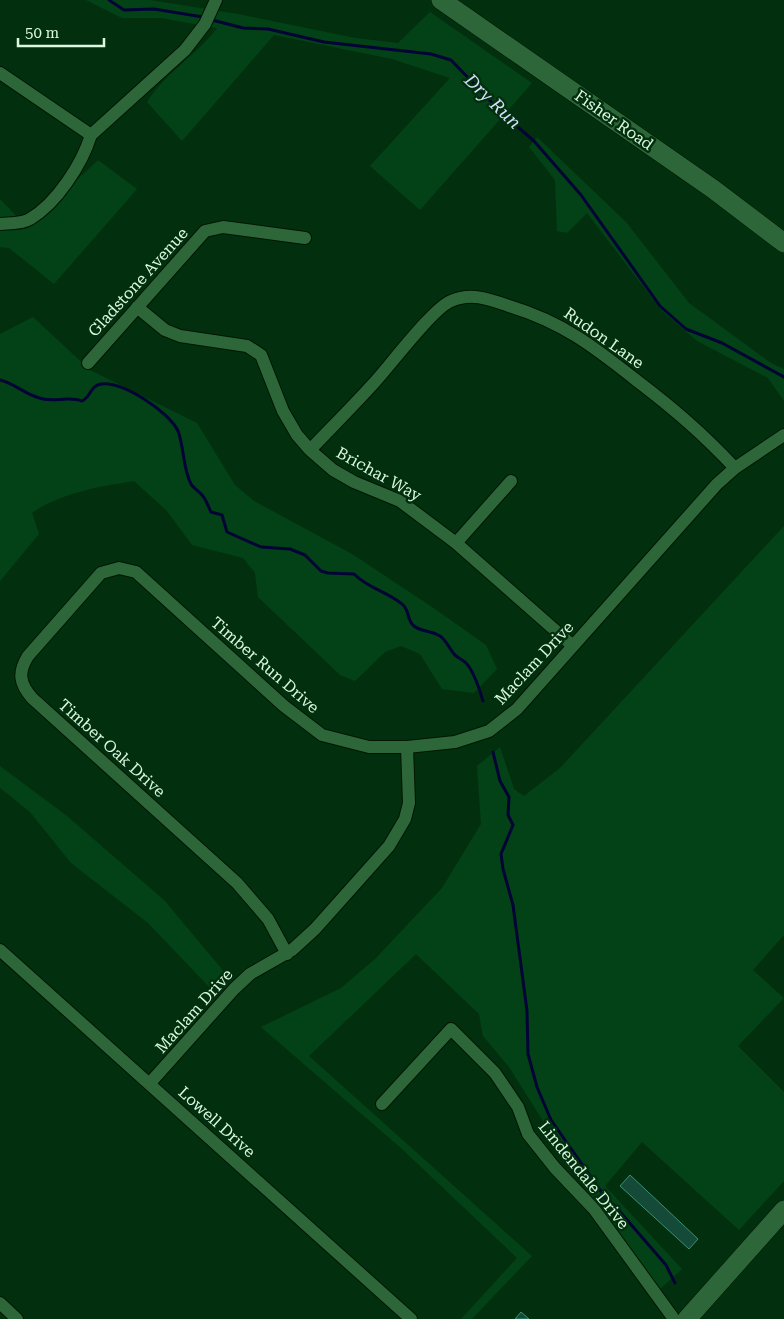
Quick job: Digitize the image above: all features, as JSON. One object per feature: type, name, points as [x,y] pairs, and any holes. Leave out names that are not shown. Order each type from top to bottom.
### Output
[{"type":"main road","name":"Fisher Road","points":[[441,0],[714,189],[784,243]]},
{"type":"main road","points":[[687,1319],[784,1210]]},
{"type":"street","points":[[0,224],[22,222],[31,219],[47,205],[76,170],[86,152],[91,135],[185,50],[207,19],[216,0]]},
{"type":"street","points":[[0,73],[91,135]]},
{"type":"street","name":"Gladstone Avenue","points":[[88,363],[205,231],[223,227],[305,238]]},
{"type":"street","name":"Rudon Lane","points":[[310,450],[372,385],[435,313],[449,302],[466,296],[493,300],[538,315],[565,328],[592,345],[688,420],[734,468]]},
{"type":"street","name":"Brichar Way","points":[[137,307],[165,330],[180,336],[247,346],[261,355],[282,411],[297,435],[310,450],[333,470],[354,482],[400,501],[456,543],[573,646]]},
{"type":"street","name":"Maclam Drive","points":[[150,1083],[234,989],[250,974],[287,954],[315,929],[398,833],[406,819],[409,803],[407,747],[455,742],[489,731],[517,709],[664,542],[734,468],[784,435]]},
{"type":"street","points":[[456,543],[511,481]]},
{"type":"street","name":"Timber Run Drive","points":[[119,568],[136,572],[284,706],[322,735],[369,747],[407,747]]},
{"type":"street","name":"Timber Oak Drive","points":[[119,568],[101,573],[28,656],[22,666],[22,684],[32,698],[237,883],[268,920],[287,954]]},
{"type":"street","name":"Lowell Drive","points":[[0,950],[411,1319]]},
{"type":"street","name":"Lindendale Drive","points":[[382,1104],[452,1028],[495,1072],[518,1107],[528,1134],[555,1168],[594,1209],[674,1319]]},
{"type":"street","points":[[0,1303],[17,1319]]},
{"type":"green space","points":[[86,0],[150,0],[238,14],[355,38],[398,43],[430,12],[532,83],[420,210],[370,166],[450,78],[392,59],[274,35],[182,141],[147,102],[163,82],[217,28],[161,18],[122,18]]},
{"type":"green space","points":[[537,137],[626,222],[689,303],[771,363],[784,369],[784,401],[768,378],[697,341],[662,311],[587,213],[567,233],[557,231],[555,180],[529,147]]},
{"type":"green space","points":[[98,160],[137,189],[54,284],[9,248],[0,247],[0,199],[27,227]]},
{"type":"green space","points":[[33,317],[90,370],[197,423],[235,485],[254,501],[352,554],[432,607],[486,645],[497,669],[474,693],[442,689],[420,654],[401,646],[385,652],[355,681],[340,675],[258,597],[255,573],[243,558],[192,545],[167,511],[134,481],[68,495],[32,513],[39,534],[0,581],[0,334]]},
{"type":"green space","points":[[784,526],[784,935],[753,970],[784,998],[738,1046],[784,1092],[784,1181],[739,1230],[642,1142],[605,1186],[682,1269],[660,1289],[585,1188],[509,1067],[483,1036],[479,1014],[416,954],[309,1056],[532,1256],[472,1319],[461,1319],[517,1258],[402,1149],[261,1027],[341,988],[375,959],[442,888],[481,824],[477,766],[500,747],[514,789],[524,796],[560,768]]},
{"type":"green space","points":[[0,766],[67,816],[164,900],[226,974],[212,990],[148,923],[71,863],[30,812],[0,788]]},
{"type":"building","points":[[630,1175],[698,1239],[689,1249],[620,1186]]},
{"type":"building","points":[[521,1312],[529,1319],[515,1319]]},
{"type":"waterway","name":"Dry Run","points":[[109,0],[124,10],[154,9],[203,17]]},
{"type":"waterway","name":"Dry Run","points":[[212,20],[243,28],[268,29],[324,42],[431,54],[451,60],[505,116],[534,141],[581,195],[660,306],[686,329],[722,343],[784,377]]},
{"type":"waterway","points":[[0,380],[32,395],[48,400],[72,399],[82,401],[97,385],[101,384],[121,387],[144,399],[165,415],[178,431],[188,478],[193,487],[206,501],[211,512],[222,515],[227,532],[261,547],[290,549],[305,555],[321,571],[354,574],[396,600],[404,606],[410,622],[415,627],[440,636],[455,655],[469,666],[483,701]]},
{"type":"waterway","points":[[493,752],[500,781],[509,797],[508,815],[513,825],[501,854],[513,905],[527,1011],[528,1054],[537,1087],[551,1120],[607,1200],[615,1206],[666,1265],[675,1283]]}]
